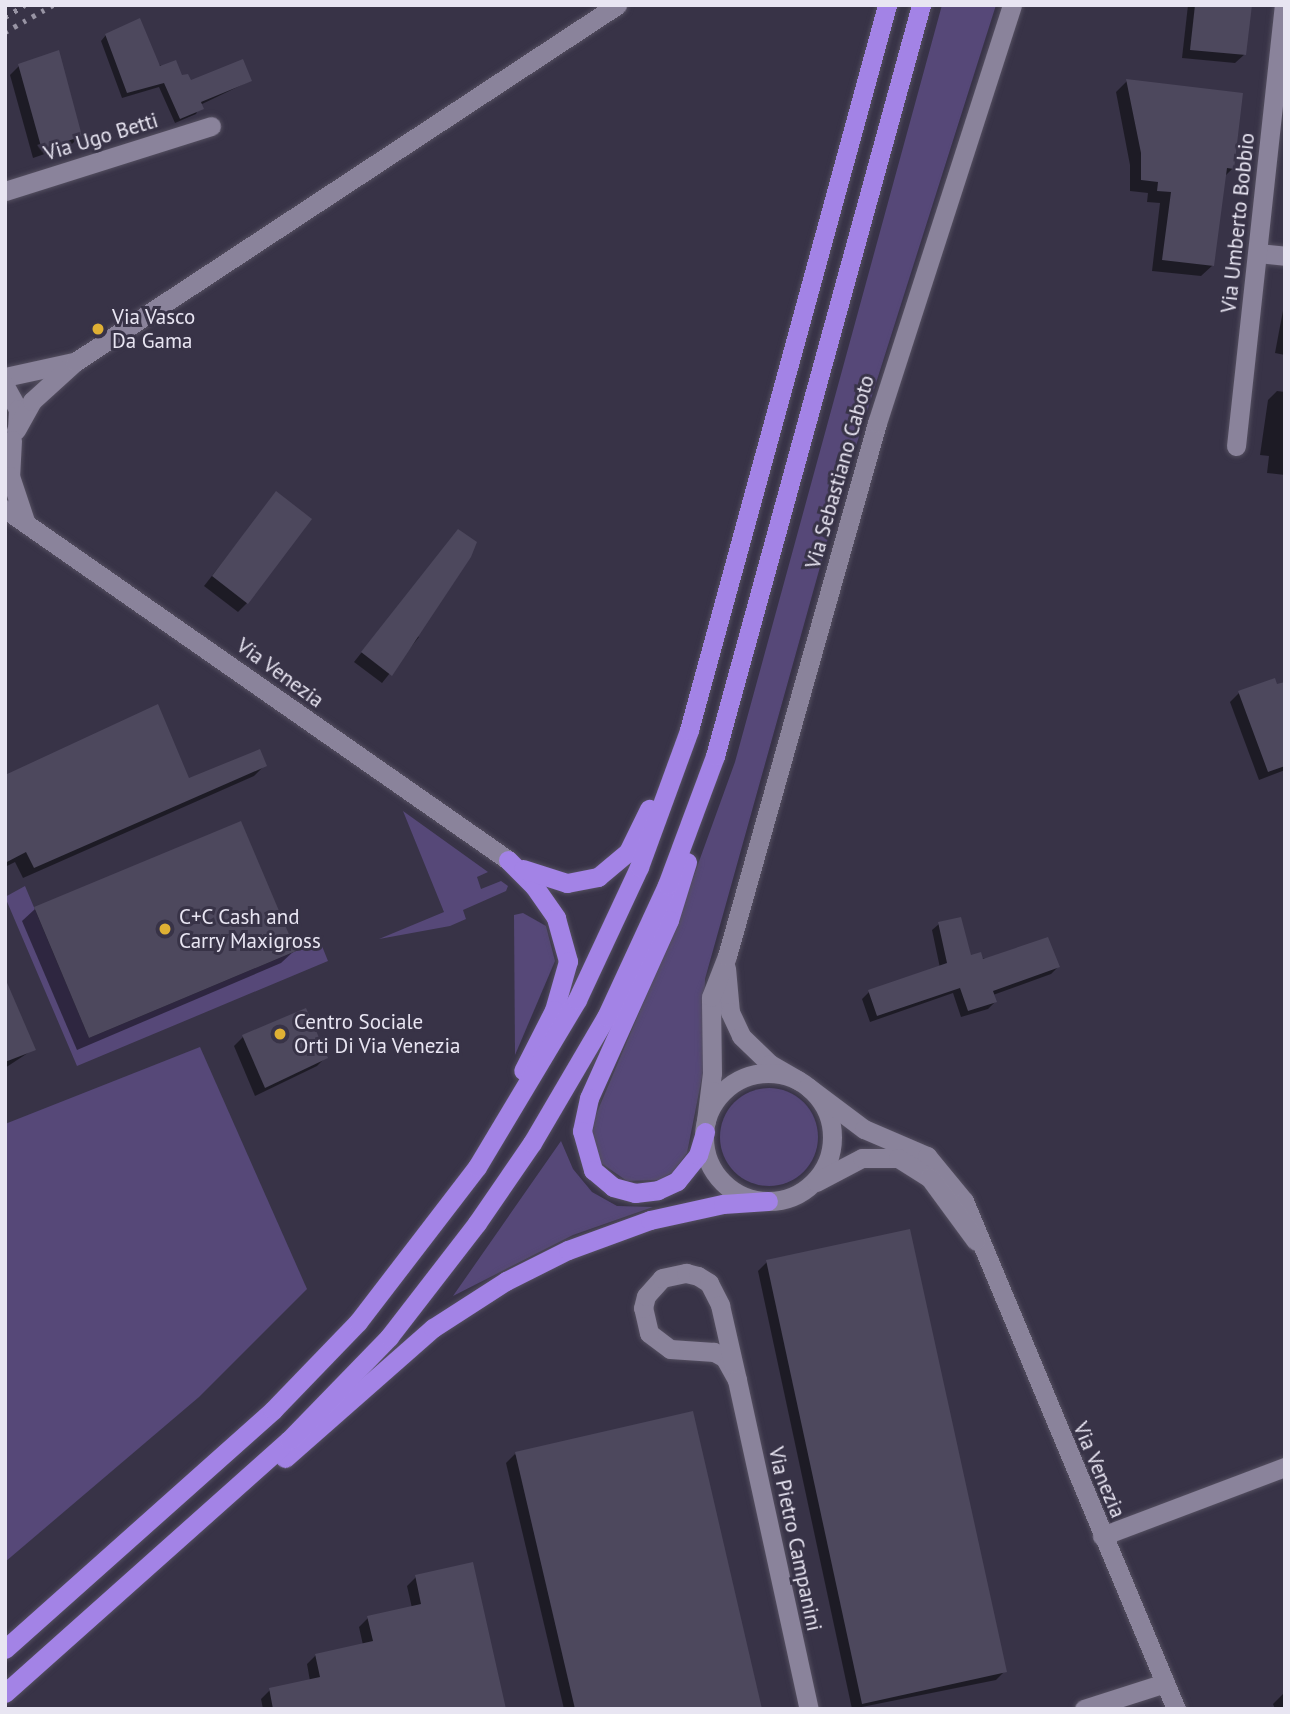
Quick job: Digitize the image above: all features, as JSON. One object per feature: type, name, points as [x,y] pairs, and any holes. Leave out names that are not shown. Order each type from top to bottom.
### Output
[{"type":"highway","points":[[5,1649],[308,1376],[433,1229],[530,1085],[599,956],[657,822],[716,639],[887,5]]},
{"type":"highway","points":[[705,1126],[698,1155],[677,1181],[658,1190],[635,1193],[612,1187],[593,1170],[582,1131],[589,1098],[676,902],[702,794],[921,5]]},
{"type":"highway","points":[[508,860],[542,876],[579,883],[598,877],[622,859],[641,828],[716,639]]},
{"type":"highway","points":[[5,1693],[324,1407],[389,1337],[511,1175],[583,1059],[627,974],[702,794]]},
{"type":"highway","points":[[433,1229],[540,1040],[567,971],[565,939],[556,918],[534,886],[508,860]]},
{"type":"highway","points":[[221,1502],[304,1444],[433,1328],[506,1281],[568,1250],[650,1220],[723,1204],[768,1201]]},
{"type":"highway","points":[[7,1709],[127,1586]]},
{"type":"highway","points":[[5,1643],[54,1606]]},
{"type":"street","points":[[11,439],[27,407],[75,362],[617,5]]},
{"type":"street","name":"Via Sebastiano Caboto","points":[[705,1126],[712,1073],[711,997],[727,956],[864,467],[1012,5]]},
{"type":"street","name":"Via Umberto Bobbio","points":[[1237,446],[1284,5]]},
{"type":"street","name":"Via Ugo Betti","points":[[5,191],[211,126]]},
{"type":"street","points":[[1258,253],[1285,256]]},
{"type":"street","points":[[5,377],[33,375],[75,362]]},
{"type":"street","points":[[5,386],[18,409],[11,439],[10,475],[25,521]]},
{"type":"street","name":"Via Venezia","points":[[5,509],[508,860]]},
{"type":"street","name":"Via Sebastiano Caboto","points":[[727,956],[728,1004],[736,1028],[761,1058],[803,1084]]},
{"type":"street","name":"Via Venezia","points":[[705,1126],[721,1094],[747,1077],[768,1073],[803,1084],[857,1124],[913,1147],[933,1161],[964,1201],[981,1248],[1176,1709]]},
{"type":"street","points":[[803,1084],[822,1102],[832,1133],[827,1164],[807,1189]]},
{"type":"street","points":[[705,1126],[706,1153],[721,1180],[737,1193],[768,1201]]},
{"type":"street","name":"Via Venezia","points":[[768,1201],[807,1189],[862,1158],[898,1158],[921,1170],[938,1187],[981,1248]]},
{"type":"street","name":"Via Pietro Campanini","points":[[737,1380],[725,1358],[714,1352],[670,1349],[649,1333],[643,1308],[653,1286],[662,1278],[687,1273],[709,1283],[716,1293],[737,1380],[809,1709]]},
{"type":"street","points":[[1102,1536],[1285,1466]]},
{"type":"street","points":[[1084,1709],[1165,1683]]},
{"type":"shaded area","points":[[942,5],[996,5],[837,506],[705,979],[703,1072],[687,1153],[673,1172],[659,1180],[627,1181],[601,1163],[592,1136],[595,1117],[676,925],[735,762]]},
{"type":"shaded area","points":[[403,811],[488,872],[477,877],[481,889],[501,881],[508,886],[506,891],[463,910],[466,919],[450,926],[379,939],[444,912]]},
{"type":"shaded area","points":[[25,886],[89,1038],[320,941],[328,961],[77,1066],[5,897]]},
{"type":"shaded area","points":[[523,913],[546,926],[555,961],[515,1055],[514,915]]},
{"type":"shaded area","points":[[200,1047],[307,1289],[199,1397],[5,1562],[5,1124]]},
{"type":"shaded area","points":[[769,1088],[788,1092],[804,1102],[814,1118],[818,1137],[814,1156],[804,1172],[788,1182],[769,1186],[750,1182],[734,1172],[724,1156],[720,1137],[724,1118],[734,1102],[750,1092]]},
{"type":"shaded area","points":[[561,1141],[573,1169],[592,1192],[617,1206],[653,1207],[573,1235],[453,1296]]},
{"type":"building","points":[[1195,5],[1252,5],[1246,55],[1190,50]]},
{"type":"building","points":[[140,18],[160,66],[176,60],[182,75],[188,74],[191,80],[243,59],[252,81],[201,102],[204,109],[180,119],[164,83],[127,93],[105,34]]},
{"type":"building","points":[[59,50],[82,136],[42,150],[18,64]]},
{"type":"building","points":[[1126,79],[1243,93],[1234,169],[1227,168],[1214,266],[1162,260],[1171,192],[1157,191],[1158,182],[1141,180],[1141,153]]},
{"type":"building","points":[[276,491],[312,519],[248,604],[212,576]]},
{"type":"building","points":[[458,529],[477,542],[471,557],[392,676],[361,652]]},
{"type":"building","points":[[1275,678],[1277,684],[1285,682],[1285,766],[1268,772],[1238,691]]},
{"type":"building","points":[[158,704],[189,778],[260,749],[267,766],[34,868],[26,852],[5,863],[5,775]]},
{"type":"building","name":"C+C Cash and Carry Maxigross","points":[[241,821],[296,951],[89,1038],[34,907]]},
{"type":"building","points":[[961,917],[971,955],[981,952],[983,959],[1048,937],[1060,967],[993,991],[997,1002],[968,1011],[960,988],[877,1016],[868,990],[947,963],[938,922]]},
{"type":"building","points":[[5,978],[36,1050],[5,1062]]},
{"type":"building","points":[[306,1008],[328,1058],[265,1088],[242,1035]]},
{"type":"building","points":[[910,1229],[1007,1672],[862,1704],[766,1260]]},
{"type":"building","points":[[693,1411],[762,1709],[575,1709],[515,1452]]},
{"type":"building","points":[[473,1562],[506,1709],[273,1709],[269,1688],[320,1677],[315,1654],[373,1641],[367,1616],[421,1604],[415,1575]]},
{"type":"railway","points":[[5,17],[25,5]]},
{"type":"railway","points":[[5,32],[53,5]]},
{"type":"place","name":"Via Vasco Da Gama","points":[[98,329]]},
{"type":"place","name":"C+C Cash and Carry Maxigross","points":[[165,929]]},
{"type":"place","name":"Centro Sociale Orti Di Via Venezia","points":[[280,1034]]}]
